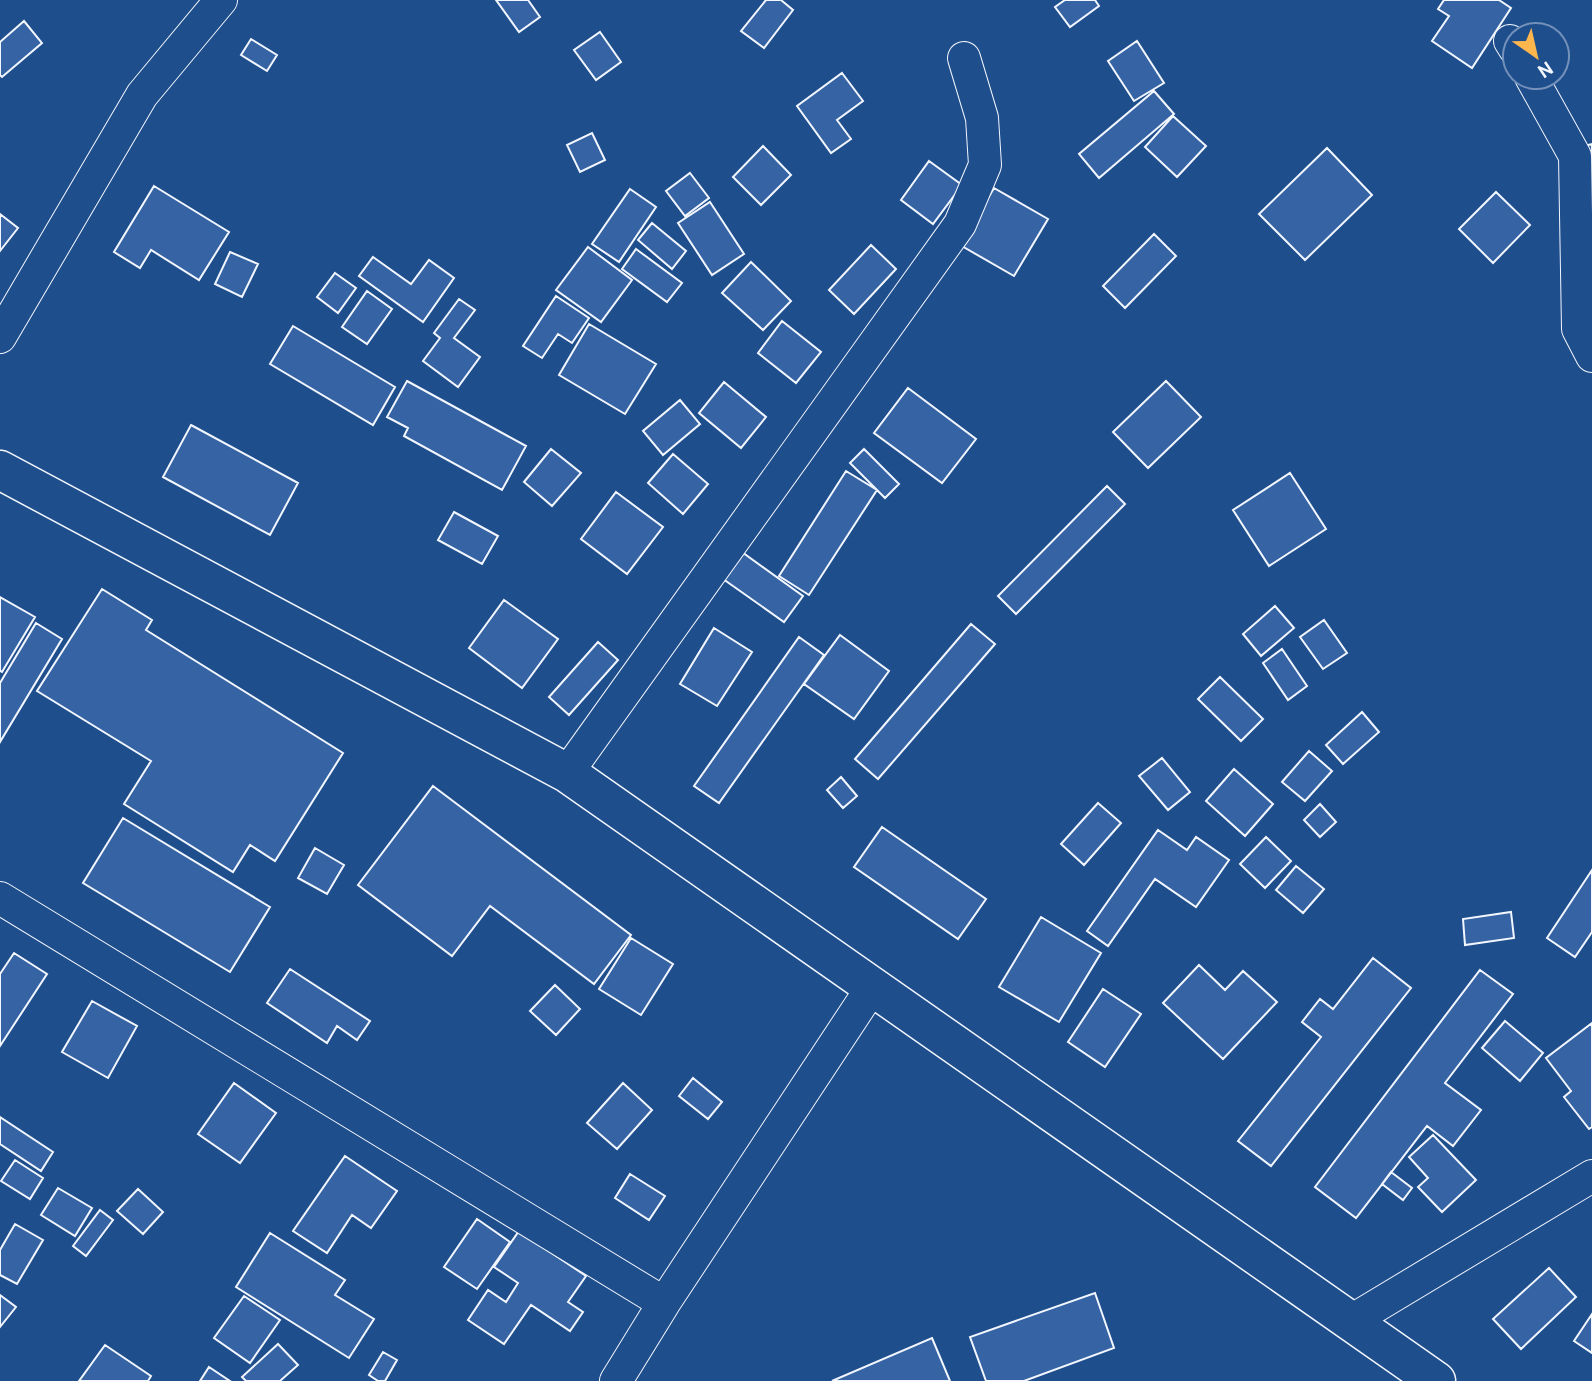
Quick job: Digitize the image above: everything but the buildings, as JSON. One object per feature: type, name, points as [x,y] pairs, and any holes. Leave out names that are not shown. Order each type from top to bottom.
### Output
[{"type":"main road","points":[[0,470],[567,772],[1436,1381]]},
{"type":"street","points":[[0,337],[142,95],[221,0]]},
{"type":"street","points":[[567,772],[960,225],[985,165],[982,118],[964,58]]},
{"type":"street","points":[[1539,91],[1574,156],[1578,329],[1592,356]]},
{"type":"street","points":[[0,898],[664,1303]]},
{"type":"street","points":[[616,1381],[664,1303],[873,986]]},
{"type":"street","points":[[1350,1321],[1592,1176]]}]
